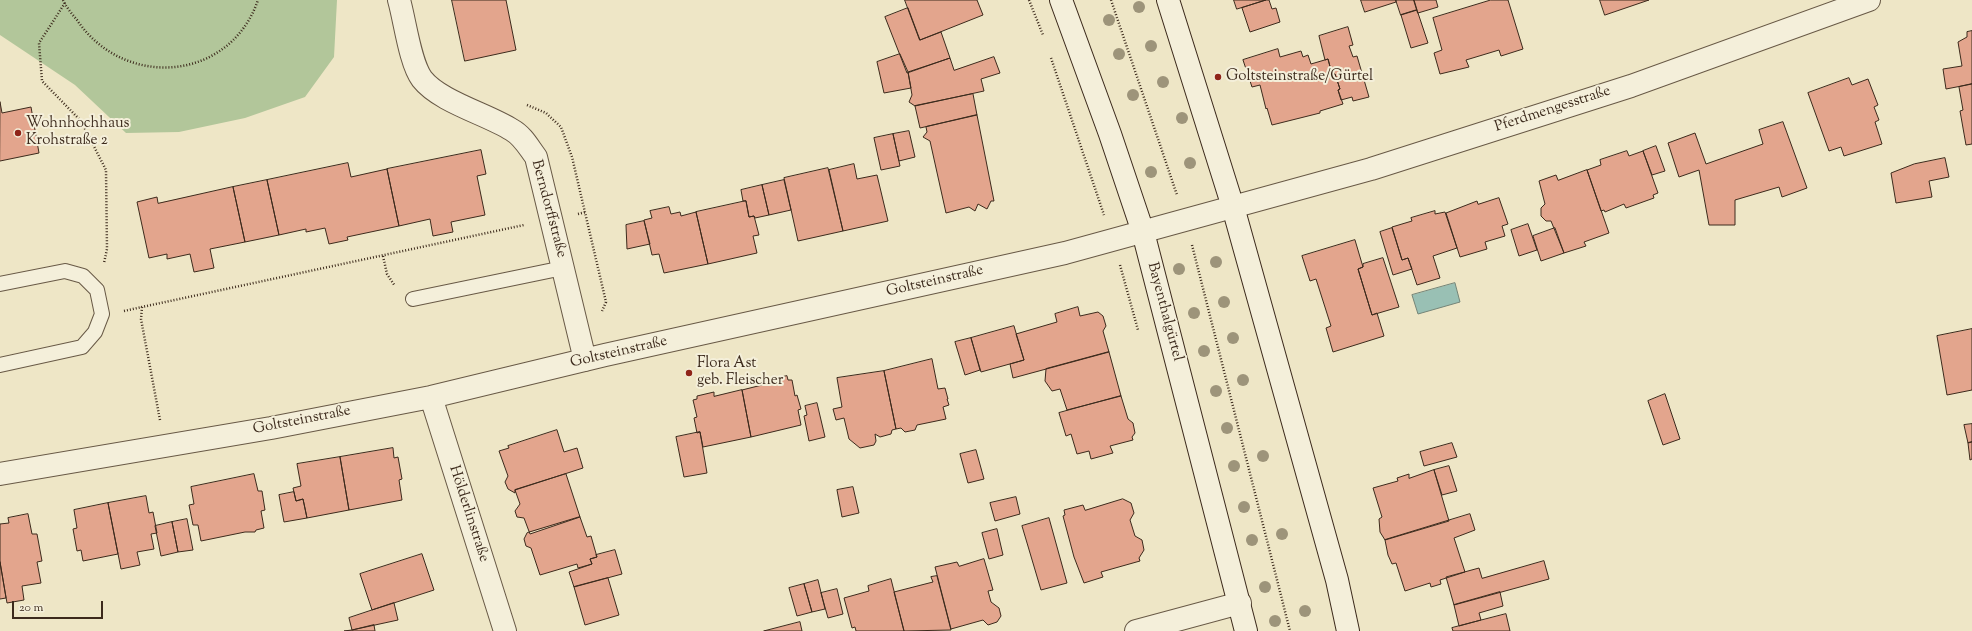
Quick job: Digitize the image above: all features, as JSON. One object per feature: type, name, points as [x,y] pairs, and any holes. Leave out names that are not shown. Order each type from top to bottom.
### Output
[{"type":"street","name":"Berndorffstraße","points":[[400,0],[415,63],[422,79],[435,92],[513,130],[524,140],[536,157],[552,219],[584,360]]},
{"type":"street","name":"Bayenthalgürtel","points":[[1061,0],[1110,134],[1143,232],[1246,631]]},
{"type":"street","points":[[1168,0],[1233,207],[1337,580],[1348,631]]},
{"type":"street","name":"Pferdmengesstraße","points":[[1233,207],[1371,169],[1630,86],[1869,0]]},
{"type":"street","name":"Goltsteinstraße","points":[[0,474],[165,446],[431,397],[584,360],[1027,262],[1233,207]]},
{"type":"street","name":"Hölderlinstraße","points":[[431,397],[506,631]]},
{"type":"street","points":[[1136,631],[1240,603]]},
{"type":"lane","points":[[413,299],[563,268]]},
{"type":"lane","points":[[0,284],[65,271],[83,276],[97,290],[102,314],[95,332],[82,347],[0,365]]},
{"type":"path","points":[[97,290],[107,250],[106,170],[81,121],[42,81],[39,43],[64,2],[85,32],[105,51],[129,63],[156,68],[188,65],[218,53],[237,37],[254,12],[258,0]]},
{"type":"path","points":[[1029,0],[1046,42]]},
{"type":"path","points":[[1111,0],[1186,220],[1290,631]]},
{"type":"path","points":[[1051,57],[1113,240],[1139,332]]},
{"type":"path","points":[[165,446],[141,320],[142,307],[586,212]]},
{"type":"path","points":[[383,256],[387,274],[398,290],[413,299]]},
{"type":"green space","points":[[0,0],[337,0],[334,57],[305,97],[245,118],[179,132],[126,133],[75,85],[0,35]]},
{"type":"water","points":[[1455,283],[1460,302],[1418,314],[1412,295]]},
{"type":"building","points":[[452,0],[506,0],[516,50],[465,61]]},
{"type":"building","points":[[905,0],[977,0],[983,15],[920,40]]},
{"type":"building","points":[[1234,0],[1266,0],[1237,9]]},
{"type":"building","points":[[1269,0],[1272,9],[1276,8],[1280,22],[1250,32],[1242,8]]},
{"type":"building","points":[[1361,0],[1396,0],[1396,2],[1365,12]]},
{"type":"building","points":[[1396,0],[1414,0],[1417,10],[1401,15]]},
{"type":"building","points":[[1414,0],[1436,0],[1438,7],[1418,13]]},
{"type":"building","points":[[1491,0],[1508,0],[1523,49],[1501,56],[1499,50],[1466,60],[1469,67],[1440,74],[1434,53],[1442,50],[1433,18]]},
{"type":"building","points":[[1600,0],[1649,0],[1605,15]]},
{"type":"building","points":[[908,8],[920,40],[941,32],[950,58],[907,73],[885,17]]},
{"type":"building","points":[[1417,10],[1428,43],[1411,48],[1401,15]]},
{"type":"building","points":[[1348,27],[1353,45],[1349,46],[1353,57],[1357,56],[1369,97],[1353,101],[1352,97],[1341,100],[1338,90],[1340,89],[1335,74],[1332,74],[1328,59],[1325,60],[1319,36]]},
{"type":"building","points":[[1972,31],[1972,84],[1946,89],[1943,69],[1962,66],[1958,42],[1967,37],[1967,32]]},
{"type":"building","points":[[1278,49],[1280,57],[1301,51],[1303,57],[1308,55],[1311,64],[1328,59],[1332,74],[1335,74],[1340,89],[1338,90],[1343,104],[1320,111],[1320,113],[1272,125],[1260,85],[1252,87],[1243,60]]},
{"type":"building","points":[[900,54],[908,72],[911,88],[884,93],[877,62]]},
{"type":"building","points":[[994,57],[1000,73],[981,79],[984,91],[915,106],[909,102],[912,95],[908,72],[950,58],[954,70]]},
{"type":"building","points":[[1849,78],[1852,85],[1868,79],[1878,105],[1874,107],[1879,120],[1875,122],[1882,144],[1844,156],[1841,147],[1829,151],[1808,93]]},
{"type":"building","points":[[1972,84],[1972,144],[1966,145],[1960,111],[1963,110],[1959,87]]},
{"type":"building","points":[[973,94],[977,115],[920,128],[915,106]]},
{"type":"building","name":"Wohnhochhaus Krohstraße 2","points":[[0,102],[2,113],[31,107],[39,153],[0,161]]},
{"type":"building","points":[[977,115],[994,201],[991,201],[987,209],[978,204],[975,211],[969,207],[946,213],[930,141],[923,137],[927,132],[926,127]]},
{"type":"building","points":[[1783,122],[1807,188],[1782,197],[1779,187],[1735,200],[1735,225],[1709,225],[1699,170],[1679,177],[1668,143],[1695,133],[1706,164],[1763,144],[1759,130]]},
{"type":"building","points":[[909,131],[915,157],[899,161],[893,134]]},
{"type":"building","points":[[893,134],[900,166],[881,170],[874,138]]},
{"type":"building","points":[[1656,146],[1665,171],[1652,175],[1643,151]]},
{"type":"building","points":[[481,150],[486,174],[477,176],[485,215],[451,222],[453,232],[433,236],[430,219],[399,226],[387,169]]},
{"type":"building","points":[[1627,151],[1629,156],[1643,151],[1658,193],[1653,195],[1654,198],[1626,208],[1624,204],[1605,212],[1604,210],[1601,211],[1587,170],[1601,165],[1600,160]]},
{"type":"building","points":[[1945,158],[1949,177],[1929,181],[1932,197],[1896,203],[1891,173],[1914,164]]},
{"type":"building","points":[[348,163],[351,177],[387,169],[399,226],[347,237],[348,240],[329,244],[325,228],[306,232],[306,229],[279,235],[267,180]]},
{"type":"building","points":[[854,164],[857,179],[877,175],[888,221],[843,231],[829,170]]},
{"type":"building","points":[[828,168],[843,231],[798,241],[784,178]]},
{"type":"building","points":[[1587,170],[1609,233],[1584,242],[1586,246],[1564,253],[1551,221],[1546,221],[1541,216],[1541,208],[1545,204],[1539,181],[1556,175],[1558,180]]},
{"type":"building","points":[[267,180],[279,235],[245,242],[233,187]]},
{"type":"building","points":[[784,180],[791,210],[769,215],[762,185]]},
{"type":"building","points":[[762,185],[769,215],[755,218],[754,216],[749,217],[746,201],[743,201],[741,190]]},
{"type":"building","points":[[233,187],[245,242],[210,249],[214,268],[194,272],[190,254],[167,259],[167,254],[149,258],[137,202],[157,197],[158,203]]},
{"type":"building","points":[[1499,198],[1508,224],[1502,226],[1505,236],[1485,242],[1487,249],[1460,257],[1446,213],[1477,201],[1478,204]]},
{"type":"building","points":[[746,201],[749,217],[754,216],[759,235],[753,236],[757,253],[708,264],[696,212]]},
{"type":"building","points":[[669,207],[671,214],[680,212],[681,216],[696,212],[708,264],[664,273],[659,254],[652,255],[644,220],[652,218],[650,211]]},
{"type":"building","points":[[1435,211],[1435,214],[1445,212],[1457,248],[1433,256],[1440,278],[1417,285],[1408,258],[1402,260],[1392,227],[1412,221],[1411,218]]},
{"type":"building","points":[[644,221],[650,244],[627,249],[626,225]]},
{"type":"building","points":[[1528,224],[1537,250],[1519,256],[1511,230]]},
{"type":"building","points":[[1392,228],[1402,260],[1408,258],[1412,269],[1393,275],[1380,232]]},
{"type":"building","points":[[1555,228],[1564,253],[1541,261],[1533,236]]},
{"type":"building","points":[[1355,240],[1363,267],[1358,269],[1372,315],[1377,313],[1384,336],[1333,352],[1326,328],[1331,326],[1316,279],[1310,281],[1302,256]]},
{"type":"building","points":[[1383,258],[1399,307],[1372,315],[1358,269],[1363,267],[1363,264]]},
{"type":"building","points":[[1078,307],[1080,316],[1098,312],[1103,316],[1106,326],[1103,331],[1109,352],[1013,378],[1010,364],[1024,360],[1016,334],[1057,322],[1055,314]]},
{"type":"building","points":[[1014,326],[1024,360],[981,372],[971,338]]},
{"type":"building","points":[[1972,329],[1972,390],[1947,395],[1937,336]]},
{"type":"building","points":[[971,338],[980,370],[965,375],[955,342]]},
{"type":"building","points":[[1109,352],[1121,396],[1067,410],[1060,389],[1052,391],[1045,381],[1046,369]]},
{"type":"building","points":[[932,359],[938,389],[945,388],[948,399],[949,405],[943,407],[946,419],[917,425],[915,430],[905,432],[901,428],[896,429],[884,371]]},
{"type":"building","points":[[884,371],[896,429],[892,430],[891,434],[880,437],[875,434],[876,441],[874,445],[860,448],[849,439],[844,418],[836,420],[833,409],[842,407],[837,378]]},
{"type":"building","points":[[787,376],[788,380],[792,380],[795,396],[797,395],[801,409],[798,410],[801,425],[751,437],[742,390],[770,383],[770,380]]},
{"type":"building","points":[[742,390],[751,437],[703,447],[700,432],[697,433],[694,418],[697,417],[693,400],[697,399],[697,396],[714,392],[714,396]]},
{"type":"building","points":[[1665,394],[1680,439],[1663,445],[1648,401]]},
{"type":"building","points":[[1121,396],[1128,419],[1133,423],[1135,433],[1132,437],[1133,440],[1110,446],[1113,453],[1091,459],[1089,451],[1077,454],[1071,434],[1066,436],[1059,413]]},
{"type":"building","points":[[817,403],[825,437],[809,441],[804,416],[807,415],[805,406]]},
{"type":"building","points":[[1972,424],[1972,442],[1968,443],[1964,425]]},
{"type":"building","points":[[557,430],[564,452],[577,448],[583,468],[515,490],[515,493],[508,489],[505,482],[508,476],[499,451],[509,448],[508,446]]},
{"type":"building","points":[[700,432],[707,473],[684,477],[676,437]]},
{"type":"building","points":[[1972,442],[1972,459],[1970,460],[1968,443]]},
{"type":"building","points":[[1452,443],[1457,457],[1424,466],[1420,452]]},
{"type":"building","points":[[393,448],[394,458],[398,457],[402,479],[399,480],[402,500],[349,510],[340,457]]},
{"type":"building","points":[[976,450],[984,479],[968,483],[960,454]]},
{"type":"building","points":[[340,457],[349,510],[307,518],[303,499],[296,501],[293,488],[301,486],[297,464]]},
{"type":"building","points":[[1449,466],[1457,491],[1442,495],[1434,470]]},
{"type":"building","points":[[1434,470],[1449,521],[1385,540],[1380,532],[1379,519],[1382,517],[1373,488],[1398,481],[1397,478],[1409,474],[1409,478]]},
{"type":"building","points":[[254,474],[258,491],[262,491],[265,510],[261,511],[264,528],[256,530],[255,532],[245,532],[201,541],[198,525],[193,525],[189,505],[194,504],[191,487]]},
{"type":"building","points":[[566,474],[580,517],[530,534],[524,518],[517,517],[515,511],[520,504],[515,490]]},
{"type":"building","points":[[853,487],[859,513],[842,517],[837,490]]},
{"type":"building","points":[[294,492],[296,501],[303,499],[307,518],[284,522],[279,495]]},
{"type":"building","points":[[146,496],[149,513],[153,512],[157,533],[151,534],[154,549],[137,552],[140,565],[121,569],[108,503]]},
{"type":"building","points":[[1016,497],[1020,514],[995,521],[990,503]]},
{"type":"building","points":[[1123,499],[1131,503],[1134,513],[1130,520],[1135,536],[1142,540],[1144,550],[1139,558],[1140,561],[1101,572],[1103,577],[1084,583],[1074,557],[1063,516],[1065,515],[1064,510],[1083,505],[1085,510]]},
{"type":"building","points":[[108,503],[118,554],[83,561],[81,550],[77,551],[73,529],[77,528],[74,510]]},
{"type":"building","points":[[28,514],[32,534],[37,534],[42,561],[37,562],[41,583],[22,586],[24,600],[7,603],[0,562],[0,524],[9,523],[8,518]]},
{"type":"building","points":[[1470,514],[1475,530],[1454,538],[1465,572],[1440,580],[1441,584],[1431,587],[1430,583],[1405,591],[1396,563],[1392,564],[1388,555],[1385,540]]},
{"type":"building","points":[[580,517],[587,537],[591,536],[597,557],[590,559],[592,564],[578,568],[577,564],[540,575],[531,548],[526,546],[524,539],[527,533]]},
{"type":"building","points":[[1049,518],[1067,583],[1041,590],[1022,526]]},
{"type":"building","points":[[187,519],[193,550],[178,552],[172,522]]},
{"type":"building","points":[[172,522],[178,552],[161,556],[155,526]]},
{"type":"building","points":[[997,529],[1003,555],[989,559],[982,533]]},
{"type":"building","points":[[615,550],[622,574],[574,587],[569,572],[592,564],[590,559],[597,557],[596,555]]},
{"type":"building","points":[[422,554],[434,590],[372,610],[360,574]]},
{"type":"building","points":[[984,559],[993,590],[988,591],[991,602],[999,608],[1001,616],[997,622],[988,625],[983,620],[951,629],[935,567],[957,562],[959,566]]},
{"type":"building","points":[[1544,561],[1549,579],[1454,605],[1446,577],[1479,568],[1482,578]]},
{"type":"building","points":[[0,562],[6,598],[0,599]]},
{"type":"building","points":[[937,576],[951,630],[904,631],[894,592],[933,582],[931,577]]},
{"type":"building","points":[[608,578],[619,615],[585,625],[574,587]]},
{"type":"building","points":[[891,579],[904,631],[856,631],[855,627],[852,628],[844,598],[869,591],[868,586]]},
{"type":"building","points":[[818,580],[825,609],[812,612],[804,584]]},
{"type":"building","points":[[804,584],[812,612],[797,616],[789,588]]},
{"type":"building","points":[[837,589],[843,614],[828,618],[821,593]]},
{"type":"building","points":[[1500,592],[1503,606],[1479,613],[1481,620],[1459,626],[1454,605]]},
{"type":"building","points":[[394,603],[398,620],[352,630],[349,618]]},
{"type":"building","points":[[1506,614],[1510,631],[1453,631],[1452,628]]},
{"type":"building","points":[[800,622],[802,631],[764,631]]},
{"type":"building","points":[[374,625],[375,631],[344,631],[352,630]]},
{"type":"place","name":"Goltsteinstraße/Gürtel","points":[[1218,77]]},
{"type":"place","name":"Wohnhochhaus Krohstraße 2","points":[[18,133]]},
{"type":"place","name":"Flora Ast geb. Fleischer","points":[[689,373]]}]
